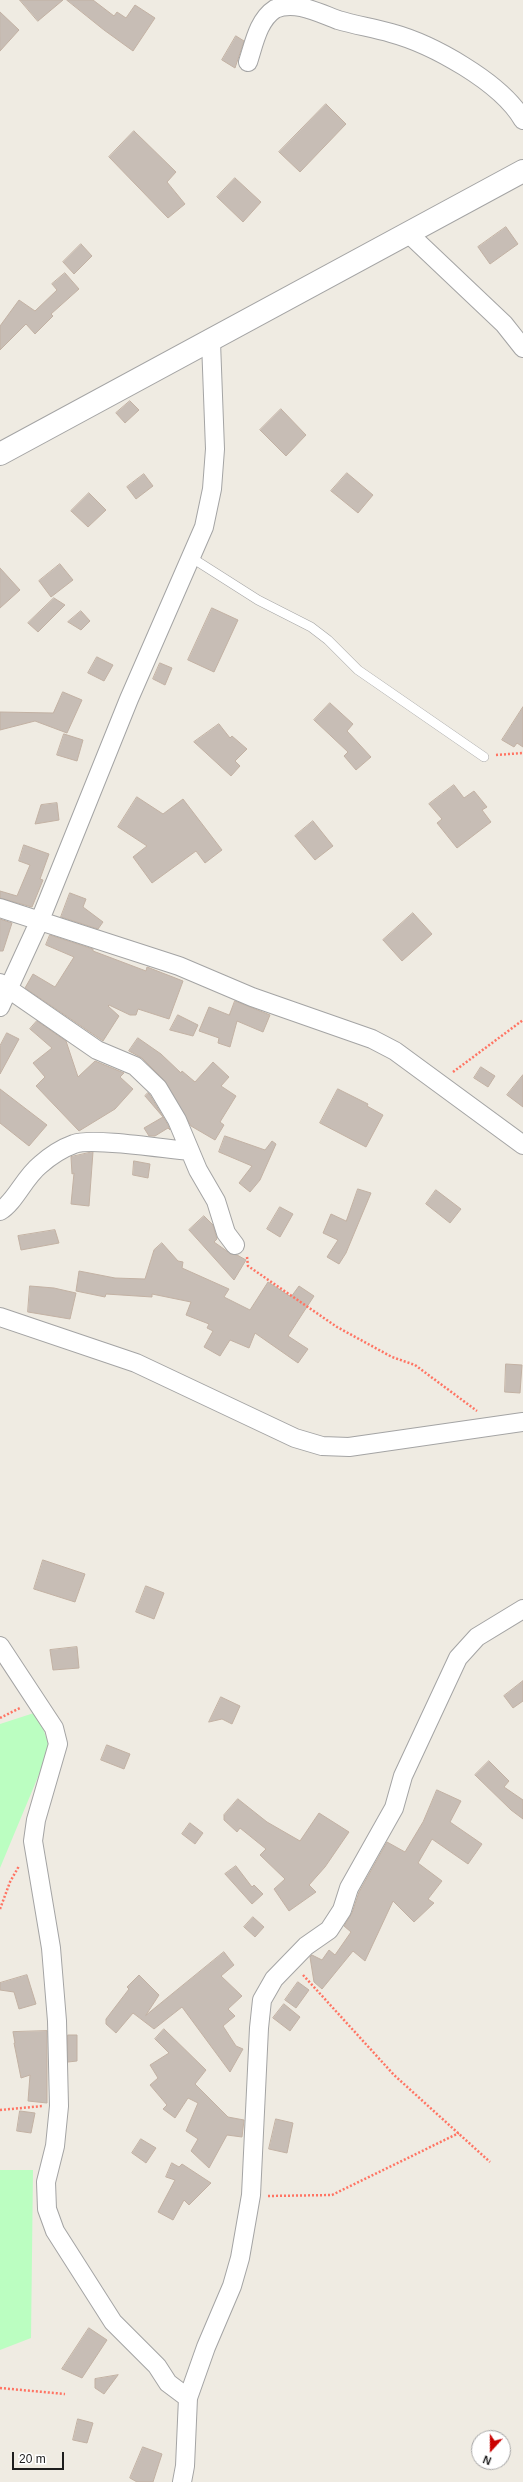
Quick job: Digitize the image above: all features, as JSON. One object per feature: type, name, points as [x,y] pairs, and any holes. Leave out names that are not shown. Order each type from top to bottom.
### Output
[{"type":"street","points":[[248,62],[260,26],[267,16],[275,9],[286,5],[300,5],[338,20],[410,39],[438,53],[497,90],[523,120]]},
{"type":"street","points":[[0,454],[211,342],[408,232],[523,171]]},
{"type":"street","points":[[408,232],[504,324],[523,348]]},
{"type":"street","points":[[0,1007],[4,986],[40,920],[129,699],[192,558],[204,527],[212,489],[215,449],[211,342]]},
{"type":"street","points":[[0,908],[179,966],[252,997],[372,1039],[395,1051],[523,1145]]},
{"type":"street","points":[[4,986],[97,1050],[135,1066],[158,1088],[177,1120],[189,1151],[216,1201],[226,1233],[236,1245]]},
{"type":"street","points":[[0,1211],[14,1196],[25,1179],[40,1164],[74,1144],[96,1142],[189,1151]]},
{"type":"street","points":[[0,1317],[136,1363],[228,1405],[267,1426],[322,1446],[349,1447],[523,1422]]},
{"type":"street","points":[[182,2482],[185,2466],[188,2398],[206,2346],[232,2286],[240,2258],[251,2195],[258,2028],[262,2000],[274,1979],[306,1946],[329,1930],[342,1910],[349,1888],[394,1808],[403,1776],[458,1658],[478,1637],[523,1609]]},
{"type":"street","points":[[0,1646],[35,1702],[54,1728],[58,1744],[36,1820],[33,1841],[55,1982],[59,2106],[55,2146],[46,2182],[47,2209],[55,2231],[113,2322],[157,2366],[168,2383],[188,2398]]},
{"type":"lane","points":[[192,558],[258,600],[311,627],[328,640],[358,670],[484,757]]},
{"type":"path","points":[[484,757],[523,753]]},
{"type":"path","points":[[441,1086],[452,1073],[523,1020]]},
{"type":"path","points":[[236,1245],[247,1258],[248,1266],[271,1283],[317,1311],[337,1327],[392,1357],[415,1365],[499,1425]]},
{"type":"path","points":[[0,1718],[35,1702]]},
{"type":"path","points":[[0,1909],[10,1882],[33,1841]]},
{"type":"path","points":[[292,1962],[394,2075],[490,2162]]},
{"type":"path","points":[[0,2110],[59,2106]]},
{"type":"path","points":[[251,2195],[332,2195],[459,2133]]},
{"type":"path","points":[[0,2388],[65,2394]]},
{"type":"green space","points":[[37,1712],[50,1748],[0,1868],[0,1724]]},
{"type":"green space","points":[[0,2170],[33,2170],[31,2338],[0,2350]]},
{"type":"building","points":[[20,0],[63,0],[38,21]]},
{"type":"building","points":[[67,0],[93,0],[114,16],[117,12],[126,18],[135,5],[155,18],[133,51]]},
{"type":"building","points":[[0,12],[19,30],[0,51]]},
{"type":"building","points":[[236,36],[244,41],[235,68],[222,60]]},
{"type":"building","points":[[326,104],[346,124],[300,172],[279,152]]},
{"type":"building","points":[[134,131],[176,172],[167,182],[185,204],[168,218],[109,157]]},
{"type":"building","points":[[235,178],[261,202],[243,222],[217,197]]},
{"type":"building","points":[[506,227],[518,244],[490,264],[478,247]]},
{"type":"building","points":[[81,244],[92,256],[74,274],[63,262]]},
{"type":"building","points":[[65,273],[79,289],[51,314],[53,316],[35,334],[26,324],[0,350],[0,326],[19,300],[35,311],[57,290],[52,284]]},
{"type":"building","points":[[130,401],[139,410],[125,423],[116,413]]},
{"type":"building","points":[[281,409],[306,435],[286,456],[260,430]]},
{"type":"building","points":[[347,473],[373,495],[358,513],[331,491]]},
{"type":"building","points":[[144,474],[153,486],[136,499],[127,487]]},
{"type":"building","points":[[89,493],[106,510],[88,527],[71,511]]},
{"type":"building","points":[[60,564],[73,580],[51,597],[39,581]]},
{"type":"building","points":[[0,568],[20,590],[0,608]]},
{"type":"building","points":[[54,598],[65,605],[38,632],[28,623]]},
{"type":"building","points":[[212,608],[238,620],[214,672],[188,660]]},
{"type":"building","points":[[81,611],[90,621],[81,630],[68,622]]},
{"type":"building","points":[[97,657],[113,665],[104,681],[88,673]]},
{"type":"building","points":[[160,663],[172,668],[165,685],[153,679]]},
{"type":"building","points":[[63,692],[82,700],[67,733],[35,721],[0,730],[0,712],[53,713]]},
{"type":"building","points":[[330,703],[353,724],[347,731],[371,757],[356,770],[344,756],[348,752],[314,720]]},
{"type":"building","points":[[523,707],[523,747],[517,743],[514,747],[502,740]]},
{"type":"building","points":[[219,724],[230,738],[232,736],[247,749],[235,761],[240,766],[231,776],[194,742]]},
{"type":"building","points":[[64,734],[83,740],[77,761],[57,755]]},
{"type":"building","points":[[454,785],[464,798],[474,791],[487,807],[482,810],[491,822],[457,848],[437,823],[442,819],[429,804]]},
{"type":"building","points":[[137,797],[163,814],[183,799],[222,850],[205,863],[196,851],[152,883],[133,857],[147,846],[118,827]]},
{"type":"building","points":[[57,803],[59,820],[35,824],[41,805]]},
{"type":"building","points":[[313,821],[333,846],[315,860],[295,836]]},
{"type":"building","points":[[24,845],[49,854],[40,879],[43,880],[32,907],[0,898],[0,891],[17,896],[30,865],[19,861]]},
{"type":"building","points":[[70,893],[86,899],[83,907],[103,922],[98,929],[61,917]]},
{"type":"building","points":[[413,913],[432,934],[402,961],[383,940]]},
{"type":"building","points":[[0,919],[12,923],[3,951],[0,951]]},
{"type":"building","points":[[50,935],[93,949],[93,951],[146,971],[147,967],[183,981],[169,1019],[138,1009],[136,1015],[130,1015],[109,1005],[108,1006],[119,1016],[103,1041],[25,988],[33,974],[55,987],[74,957],[46,945]]},
{"type":"building","points":[[235,1001],[270,1015],[263,1032],[237,1021],[230,1047],[218,1043],[219,1038],[199,1031],[209,1007],[229,1015]]},
{"type":"building","points":[[178,1015],[198,1025],[193,1036],[170,1030]]},
{"type":"building","points":[[37,1021],[66,1041],[78,1077],[95,1061],[124,1073],[120,1077],[133,1089],[115,1109],[79,1131],[36,1086],[45,1077],[33,1063],[52,1048],[30,1029]]},
{"type":"building","points":[[7,1033],[19,1039],[0,1074],[0,1046]]},
{"type":"building","points":[[138,1038],[161,1054],[181,1073],[182,1071],[195,1082],[213,1062],[229,1077],[221,1086],[236,1096],[220,1122],[224,1125],[215,1140],[191,1126],[165,1081],[142,1058],[129,1051]]},
{"type":"building","points":[[481,1067],[495,1076],[488,1087],[474,1078]]},
{"type":"building","points":[[523,1075],[523,1107],[507,1095]]},
{"type":"building","points":[[0,1089],[47,1125],[29,1146],[0,1123]]},
{"type":"building","points":[[338,1089],[368,1104],[367,1106],[383,1115],[366,1147],[320,1123]]},
{"type":"building","points":[[148,1093],[150,1095],[168,1125],[170,1130],[168,1128],[155,1136],[149,1136],[144,1128],[163,1117],[145,1096]]},
{"type":"building","points":[[225,1136],[265,1150],[272,1141],[276,1144],[260,1180],[250,1192],[239,1183],[252,1166],[219,1152]]},
{"type":"building","points":[[93,1152],[89,1206],[71,1204],[74,1173],[72,1174],[71,1157]]},
{"type":"building","points":[[134,1161],[150,1164],[148,1178],[133,1175]]},
{"type":"building","points":[[358,1189],[371,1193],[346,1253],[339,1264],[327,1257],[338,1240],[323,1233],[331,1214],[346,1221]]},
{"type":"building","points":[[436,1190],[461,1209],[450,1223],[426,1204]]},
{"type":"building","points":[[280,1207],[293,1214],[280,1237],[267,1229]]},
{"type":"building","points":[[204,1216],[213,1225],[217,1239],[214,1242],[231,1254],[237,1255],[246,1260],[234,1280],[189,1230]]},
{"type":"building","points":[[55,1230],[59,1243],[21,1250],[18,1236]]},
{"type":"building","points":[[162,1243],[178,1261],[183,1262],[182,1268],[229,1289],[224,1297],[250,1310],[268,1282],[291,1297],[299,1286],[314,1296],[288,1336],[308,1349],[298,1363],[255,1333],[249,1348],[230,1340],[220,1356],[204,1347],[213,1331],[207,1328],[209,1324],[186,1315],[191,1302],[152,1294],[152,1297],[106,1294],[105,1297],[76,1291],[79,1271],[115,1278],[145,1279],[154,1250]]},
{"type":"building","points":[[30,1286],[54,1288],[76,1293],[70,1319],[28,1312]]},
{"type":"building","points":[[506,1364],[522,1365],[520,1393],[505,1392]]},
{"type":"building","points":[[43,1560],[85,1574],[75,1602],[34,1589]]},
{"type":"building","points":[[146,1586],[164,1593],[154,1619],[136,1612]]},
{"type":"building","points":[[77,1647],[79,1668],[53,1670],[50,1650]]},
{"type":"building","points":[[523,1681],[523,1701],[513,1708],[504,1696]]},
{"type":"building","points":[[221,1697],[240,1706],[232,1724],[222,1719],[209,1722]]},
{"type":"building","points":[[107,1745],[130,1754],[124,1769],[101,1760]]},
{"type":"building","points":[[489,1761],[509,1781],[504,1787],[523,1800],[523,1819],[511,1810],[475,1775]]},
{"type":"building","points":[[437,1790],[461,1801],[450,1822],[482,1844],[468,1864],[432,1839],[418,1863],[442,1881],[428,1899],[434,1903],[414,1922],[393,1901],[365,1961],[353,1951],[322,1989],[314,1982],[310,1957],[312,1955],[322,1960],[329,1950],[335,1955],[351,1932],[344,1926],[352,1913],[359,1892],[387,1842],[405,1852],[423,1822]]},
{"type":"building","points":[[238,1799],[267,1822],[300,1841],[319,1813],[349,1832],[325,1867],[309,1885],[316,1892],[289,1911],[274,1889],[285,1879],[260,1855],[266,1849],[240,1828],[237,1832],[224,1820],[224,1815]]},
{"type":"building","points":[[190,1823],[203,1833],[195,1844],[182,1834]]},
{"type":"building","points":[[236,1866],[252,1887],[254,1885],[263,1894],[252,1904],[225,1874]]},
{"type":"building","points":[[253,1917],[264,1927],[255,1937],[244,1927]]},
{"type":"building","points":[[224,1952],[234,1965],[221,1976],[242,1996],[228,2009],[235,2016],[223,2026],[236,2046],[243,2049],[230,2072],[182,2007],[154,2029],[133,2013],[116,2033],[106,2024],[106,2019],[129,1989],[127,1987],[139,1975],[159,1995],[146,2015]]},
{"type":"building","points":[[27,1975],[36,2004],[19,2009],[14,1992],[0,1990],[0,1983]]},
{"type":"building","points":[[298,1982],[309,1990],[296,2008],[285,2000]]},
{"type":"building","points":[[284,2004],[300,2017],[290,2031],[273,2018]]},
{"type":"building","points":[[164,2029],[206,2070],[195,2084],[228,2117],[244,2120],[242,2137],[227,2135],[209,2168],[191,2151],[198,2139],[186,2131],[198,2103],[188,2098],[175,2118],[163,2109],[167,2105],[150,2085],[158,2078],[150,2065],[169,2053],[155,2039]]},
{"type":"building","points":[[47,2031],[47,2103],[28,2101],[30,2075],[21,2078],[13,2032]]},
{"type":"building","points":[[68,2035],[77,2035],[77,2061],[68,2062]]},
{"type":"building","points":[[20,2111],[35,2113],[31,2133],[17,2131]]},
{"type":"building","points":[[276,2119],[293,2123],[287,2153],[269,2149]]},
{"type":"building","points":[[141,2139],[156,2148],[146,2163],[132,2153]]},
{"type":"building","points":[[172,2163],[179,2167],[182,2164],[211,2183],[189,2205],[184,2200],[173,2220],[158,2212],[175,2180],[166,2177]]},
{"type":"building","points":[[89,2328],[107,2340],[82,2378],[62,2369]]},
{"type":"building","points":[[118,2375],[104,2394],[95,2388],[95,2379]]},
{"type":"building","points":[[78,2419],[93,2423],[87,2443],[73,2440]]},
{"type":"building","points":[[143,2447],[162,2454],[153,2482],[137,2482],[130,2478]]}]
